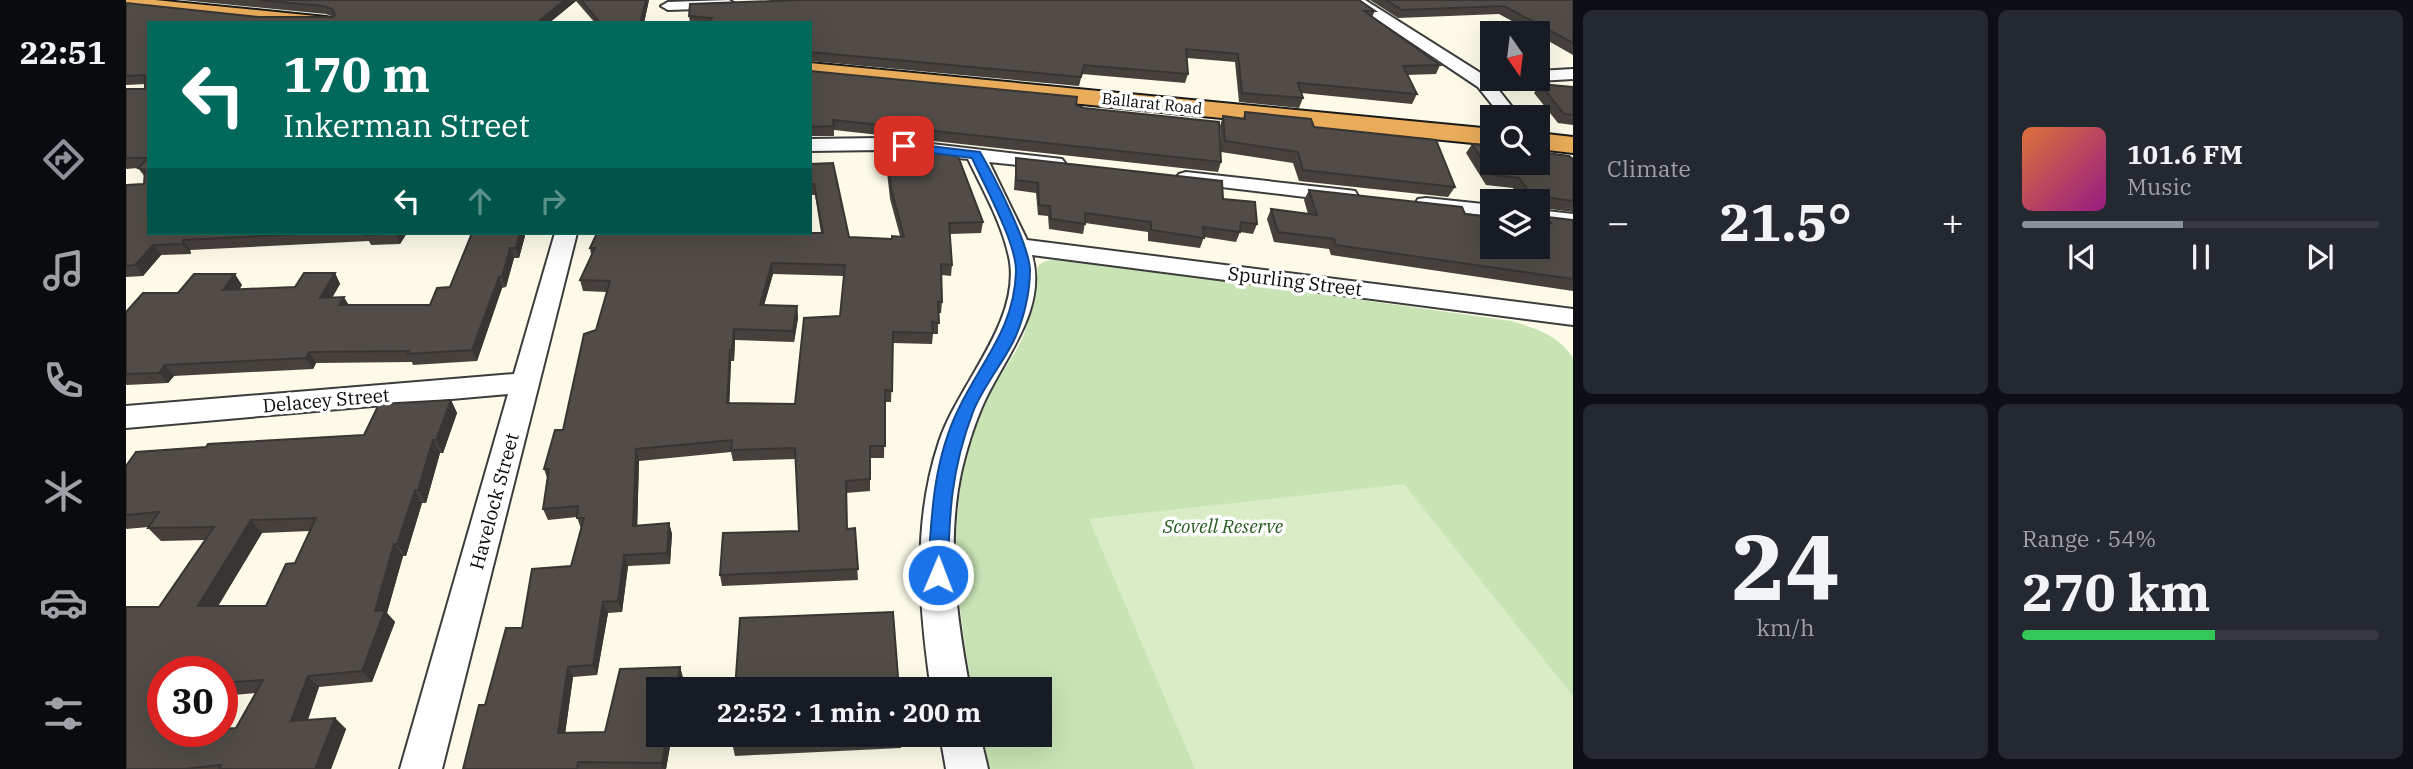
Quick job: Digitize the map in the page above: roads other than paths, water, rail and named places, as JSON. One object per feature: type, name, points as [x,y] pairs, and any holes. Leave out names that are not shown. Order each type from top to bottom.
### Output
[{"type":"highway","points":[[126,3],[306,21]]},
{"type":"highway","name":"Ballarat Road","points":[[812,70],[1480,136]]},
{"type":"highway","points":[[1550,142],[1573,145]]},
{"type":"street","points":[[1356,0],[1480,75]]},
{"type":"street","points":[[665,21],[668,3],[737,4]]},
{"type":"street","points":[[1550,75],[1573,74]]},
{"type":"street","points":[[1490,91],[1501,105]]},
{"type":"street","points":[[812,145],[863,142],[1072,165]]},
{"type":"street","points":[[949,677],[939,612],[937,556],[941,499],[952,448],[966,408],[1006,341],[1017,314],[1023,270],[1017,246],[976,155]]},
{"type":"street","points":[[1167,176],[1370,198]]},
{"type":"street","points":[[1411,203],[1480,211]]},
{"type":"street","points":[[1550,218],[1573,221]]},
{"type":"street","name":"Havelock Street","points":[[421,769],[565,235]]},
{"type":"street","name":"Spurling Street","points":[[1017,246],[1573,317]]},
{"type":"street","name":"Delacey Street","points":[[126,417],[525,383]]},
{"type":"street","points":[[962,747],[967,769]]},
{"type":"park label","name":"Scovell Reserve","points":[[1223,526]]}]
